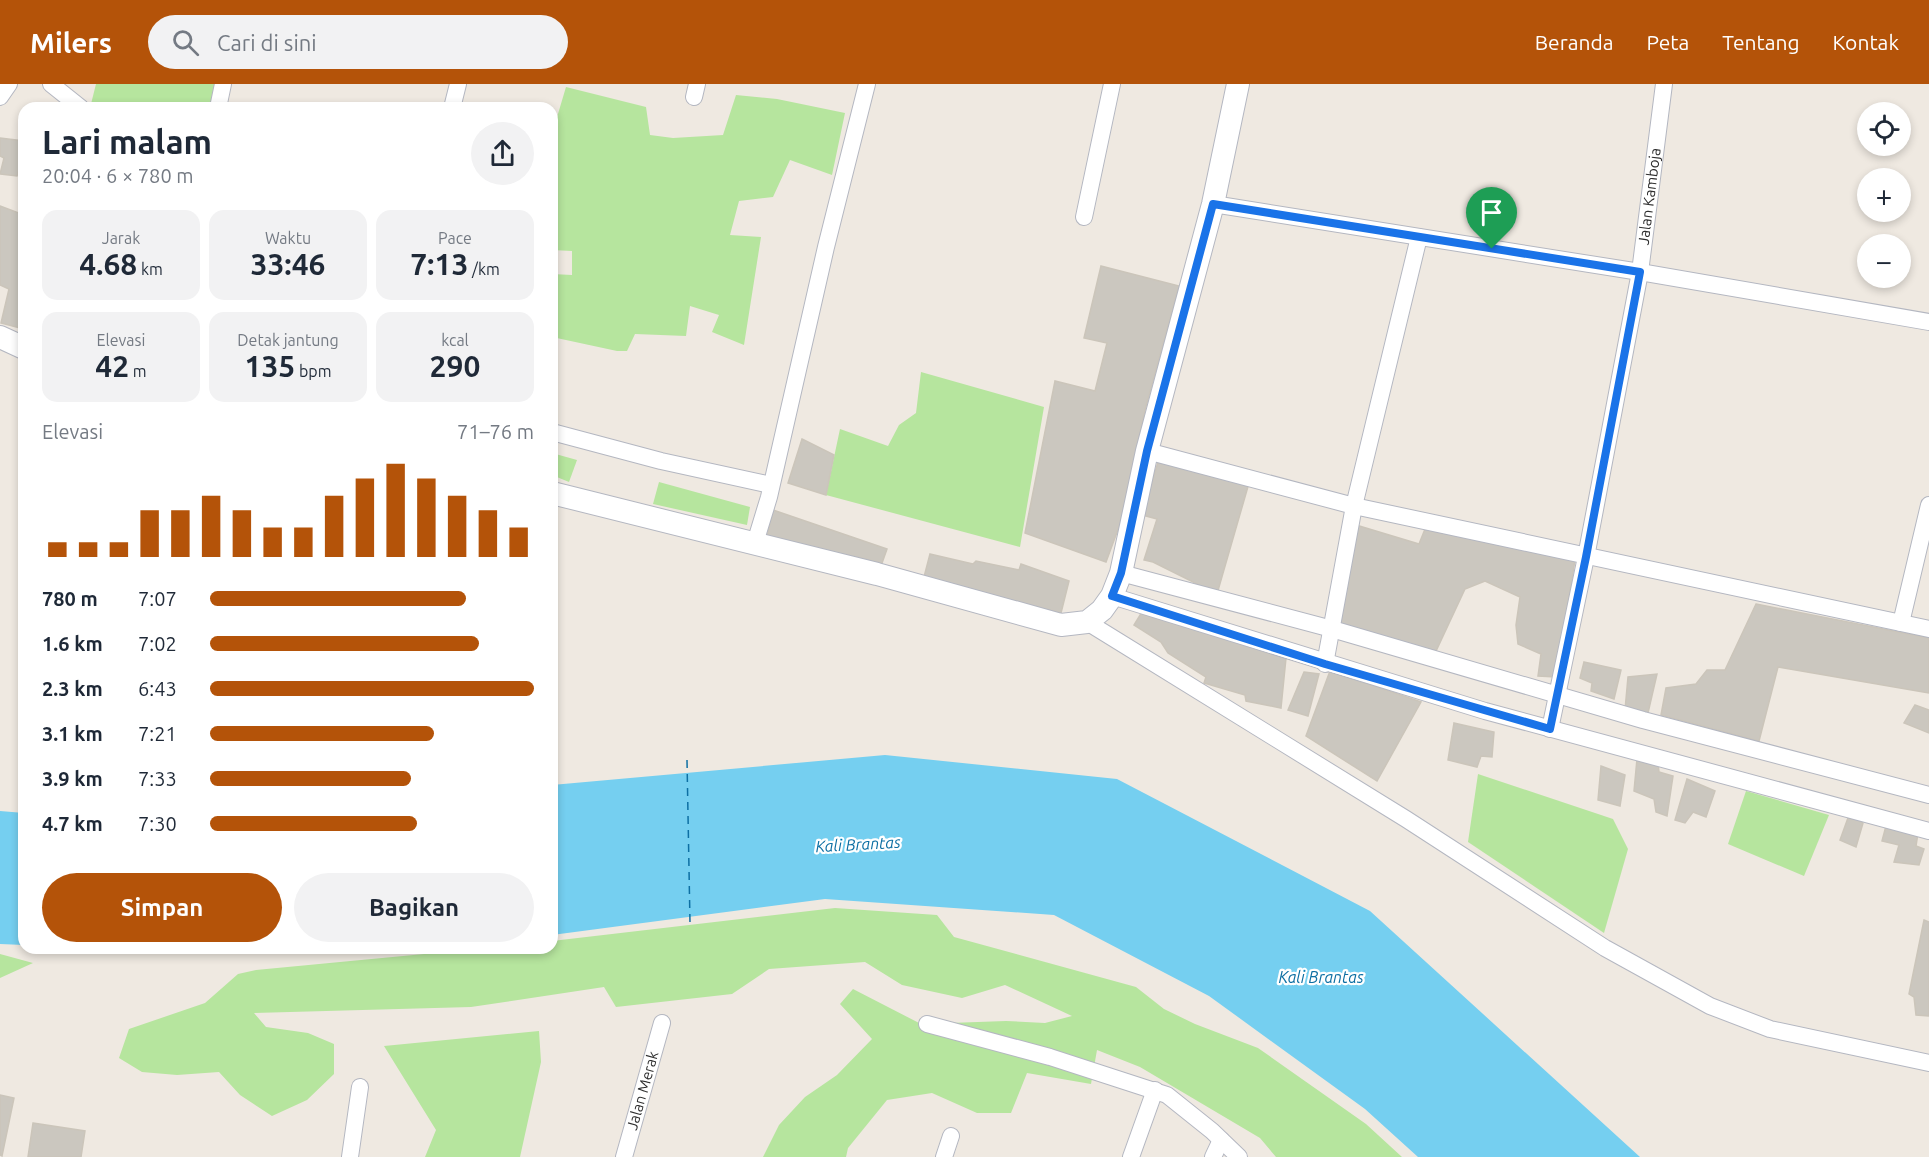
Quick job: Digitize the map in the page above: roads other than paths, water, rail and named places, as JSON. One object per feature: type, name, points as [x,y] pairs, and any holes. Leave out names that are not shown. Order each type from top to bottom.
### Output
[{"type":"main road","points":[[558,494],[756,543],[1061,625],[1087,622],[1102,610],[1116,585],[1147,451],[1213,204],[1239,84]]},
{"type":"main road","points":[[0,338],[18,346]]},
{"type":"street","points":[[0,97],[9,84]]},
{"type":"street","points":[[51,84],[74,102]]},
{"type":"street","points":[[219,102],[223,84]]},
{"type":"street","points":[[454,102],[458,84]]},
{"type":"street","points":[[756,543],[765,514],[826,247],[867,84]]},
{"type":"street","points":[[1084,217],[1112,84]]},
{"type":"street","name":"Jalan Kamboja","points":[[1550,729],[1586,557],[1640,272],[1664,84]]},
{"type":"street","points":[[1213,204],[1640,272],[1929,322]]},
{"type":"street","points":[[1325,664],[1354,506],[1419,237]]},
{"type":"street","points":[[558,434],[770,491]]},
{"type":"street","points":[[1147,451],[1354,506],[1929,629]]},
{"type":"street","points":[[1901,623],[1929,505]]},
{"type":"street","points":[[1116,585],[1558,694],[1643,720],[1929,795]]},
{"type":"street","points":[[1116,585],[1325,664],[1550,729],[1929,831]]},
{"type":"street","points":[[1087,622],[1406,819],[1605,948],[1710,1006],[1770,1029],[1929,1063]]},
{"type":"street","name":"Jalan Merak","points":[[624,1157],[662,1023]]},
{"type":"street","points":[[927,1024],[1050,1057],[1155,1090],[1182,1106],[1239,1157]]},
{"type":"street","points":[[350,1157],[360,1087]]},
{"type":"street","points":[[1131,1157],[1155,1090]]},
{"type":"street","points":[[944,1157],[951,1136]]},
{"type":"street","points":[[1213,1157],[1221,1140]]},
{"type":"water","name":"Kali Brantas","points":[[885,755],[1117,779],[1370,911],[1640,1157],[1418,1157],[1365,1109],[1209,996],[1054,915],[825,899],[558,934],[558,784]]},
{"type":"water","points":[[0,811],[18,812],[18,945],[0,944]]}]
